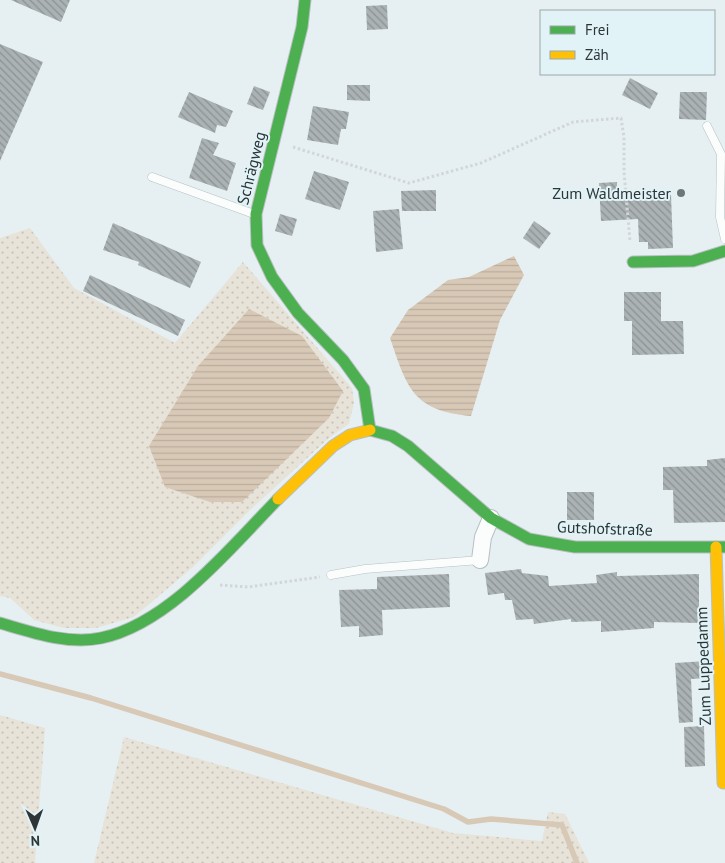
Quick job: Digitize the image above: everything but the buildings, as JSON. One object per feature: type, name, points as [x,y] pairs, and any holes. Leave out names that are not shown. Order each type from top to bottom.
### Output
[{"type":"street","name":"Schrägweg","points":[[305,0],[302,27],[256,214],[257,245],[272,277],[298,313],[342,360],[364,389],[370,430]]},
{"type":"street","points":[[633,262],[693,261],[725,251]]},
{"type":"street","points":[[0,623],[50,637],[102,637],[125,631],[158,612],[200,575],[308,468],[347,436],[370,430]]},
{"type":"street","name":"Gutshofstraße","points":[[370,430],[392,436],[408,446],[491,518],[529,539],[575,547],[721,547]]},
{"type":"street","points":[[480,560],[483,537],[491,518]]},
{"type":"street","name":"Zum Luppedamm","points":[[721,547],[723,783]]},
{"type":"lane","points":[[707,126],[721,154],[720,217],[725,239]]},
{"type":"lane","points":[[152,178],[256,214]]},
{"type":"lane","points":[[331,575],[365,569],[480,560]]},
{"type":"path","points":[[275,141],[409,183],[481,163],[573,122],[621,118],[624,137],[626,209],[633,262]]},
{"type":"path","points":[[200,575],[209,582],[222,586],[248,587],[331,575]]},
{"type":"shaded area","points":[[30,228],[74,288],[175,343],[243,262],[352,388],[354,403],[349,424],[329,438],[249,511],[193,567],[134,617],[96,628],[64,628],[34,620],[10,598],[0,596],[0,238]]},
{"type":"shaded area","points":[[514,256],[524,275],[500,320],[471,416],[436,409],[415,394],[402,371],[390,338],[408,310],[448,280],[469,277]]},
{"type":"shaded area","points":[[249,309],[302,336],[343,391],[329,418],[242,502],[210,502],[165,487],[149,446],[198,366]]},
{"type":"shaded area","points":[[0,715],[45,728],[35,863],[0,863]]},
{"type":"shaded area","points":[[124,737],[453,833],[542,841],[548,812],[565,814],[589,863],[94,863]]},
{"type":"waterway","points":[[0,674],[91,698],[444,809],[468,822],[491,819],[562,825],[577,863]]},
{"type":"traffic: fast","points":[[305,0],[302,27],[256,214],[257,245],[272,277],[298,313],[343,360],[364,389],[370,430]]},
{"type":"traffic: fast","points":[[633,262],[693,261],[725,251]]},
{"type":"traffic: fast","points":[[370,430],[392,436],[408,446],[491,518],[529,539],[575,547],[725,547]]},
{"type":"traffic: fast","points":[[0,623],[63,639],[76,640],[101,638],[126,630],[151,617],[174,601],[219,560],[278,499]]},
{"type":"traffic: slow","points":[[278,499],[333,446],[350,435],[370,430]]},
{"type":"traffic: slow","points":[[716,547],[723,783]]},
{"type":"place","name":"Zum Waldmeister","points":[[681,193]]}]
